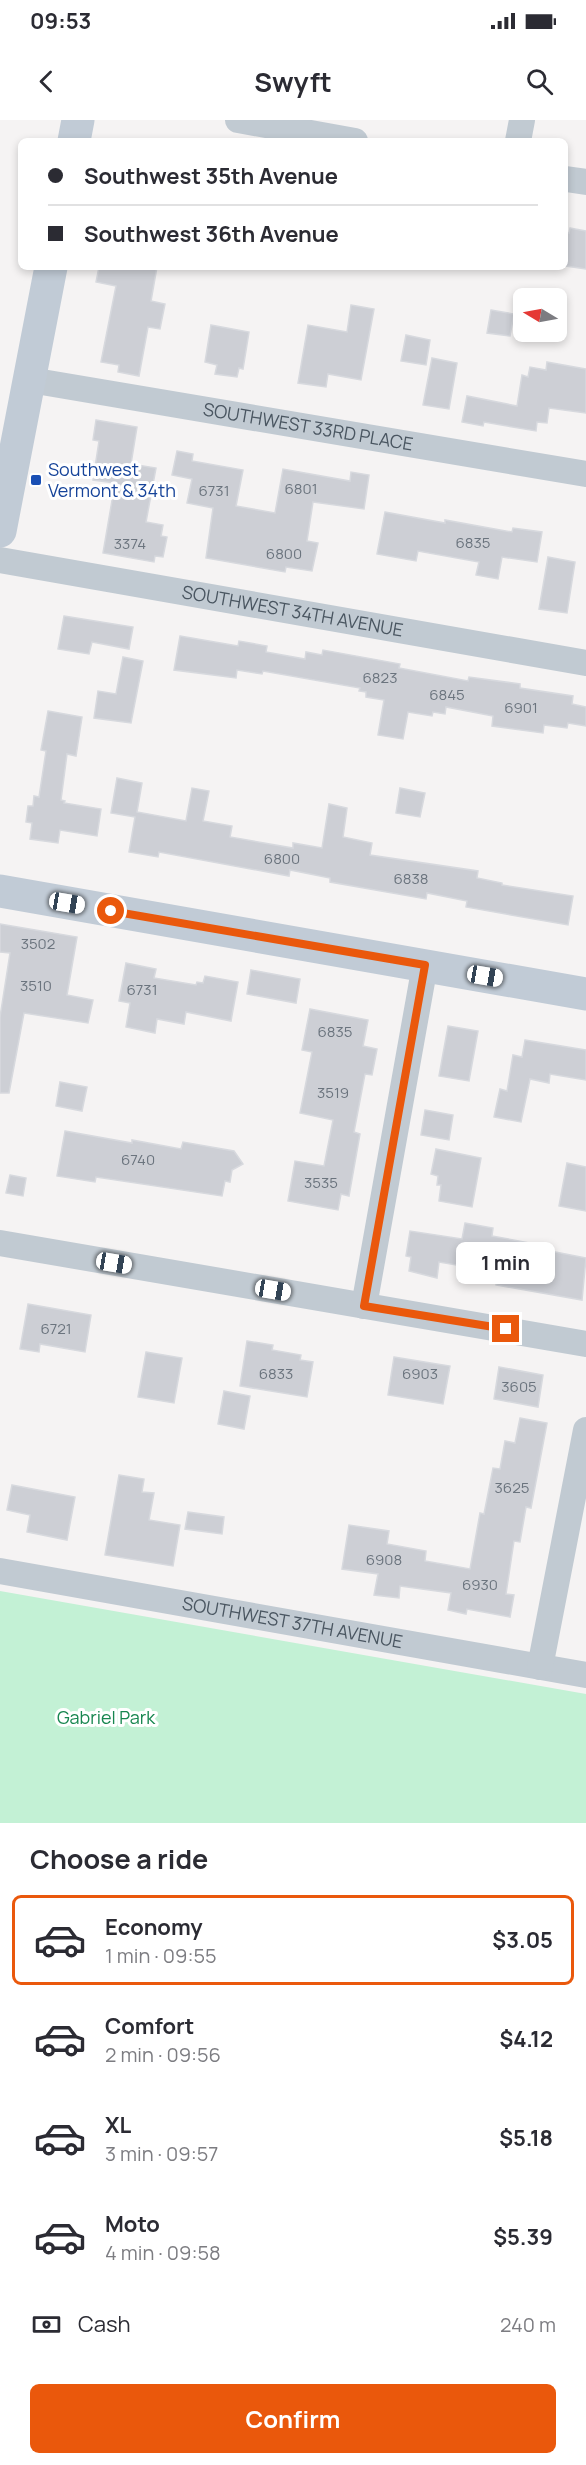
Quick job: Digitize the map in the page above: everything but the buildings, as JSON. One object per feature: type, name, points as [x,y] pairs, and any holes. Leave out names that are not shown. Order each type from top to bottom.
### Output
[{"type":"street","points":[[75,138],[78,120]]},
{"type":"street","points":[[238,120],[264,122],[341,138]]},
{"type":"street","points":[[519,138],[522,120]]},
{"type":"street","points":[[568,179],[586,182]]},
{"type":"street","points":[[0,531],[50,270]]},
{"type":"street","name":"SOUTHWEST 33RD PLACE","points":[[30,380],[586,474]]},
{"type":"street","name":"SOUTHWEST 34TH AVENUE","points":[[0,560],[586,663]]},
{"type":"street","points":[[0,891],[586,994]]},
{"type":"street","points":[[364,1306],[425,965]]},
{"type":"street","points":[[0,1244],[586,1344]]},
{"type":"street","points":[[540,1667],[586,1430]]},
{"type":"street","name":"SOUTHWEST 37TH AVENUE","points":[[0,1571],[586,1675]]},
{"type":"green space","name":"Gabriel Park","points":[[0,1591],[586,1694],[586,1823],[0,1823]]},
{"type":"place","name":"Southwest Vermont & 34th","points":[[36,480]]},
{"type":"route","points":[[111,911],[425,965],[364,1306],[506,1329]]}]
